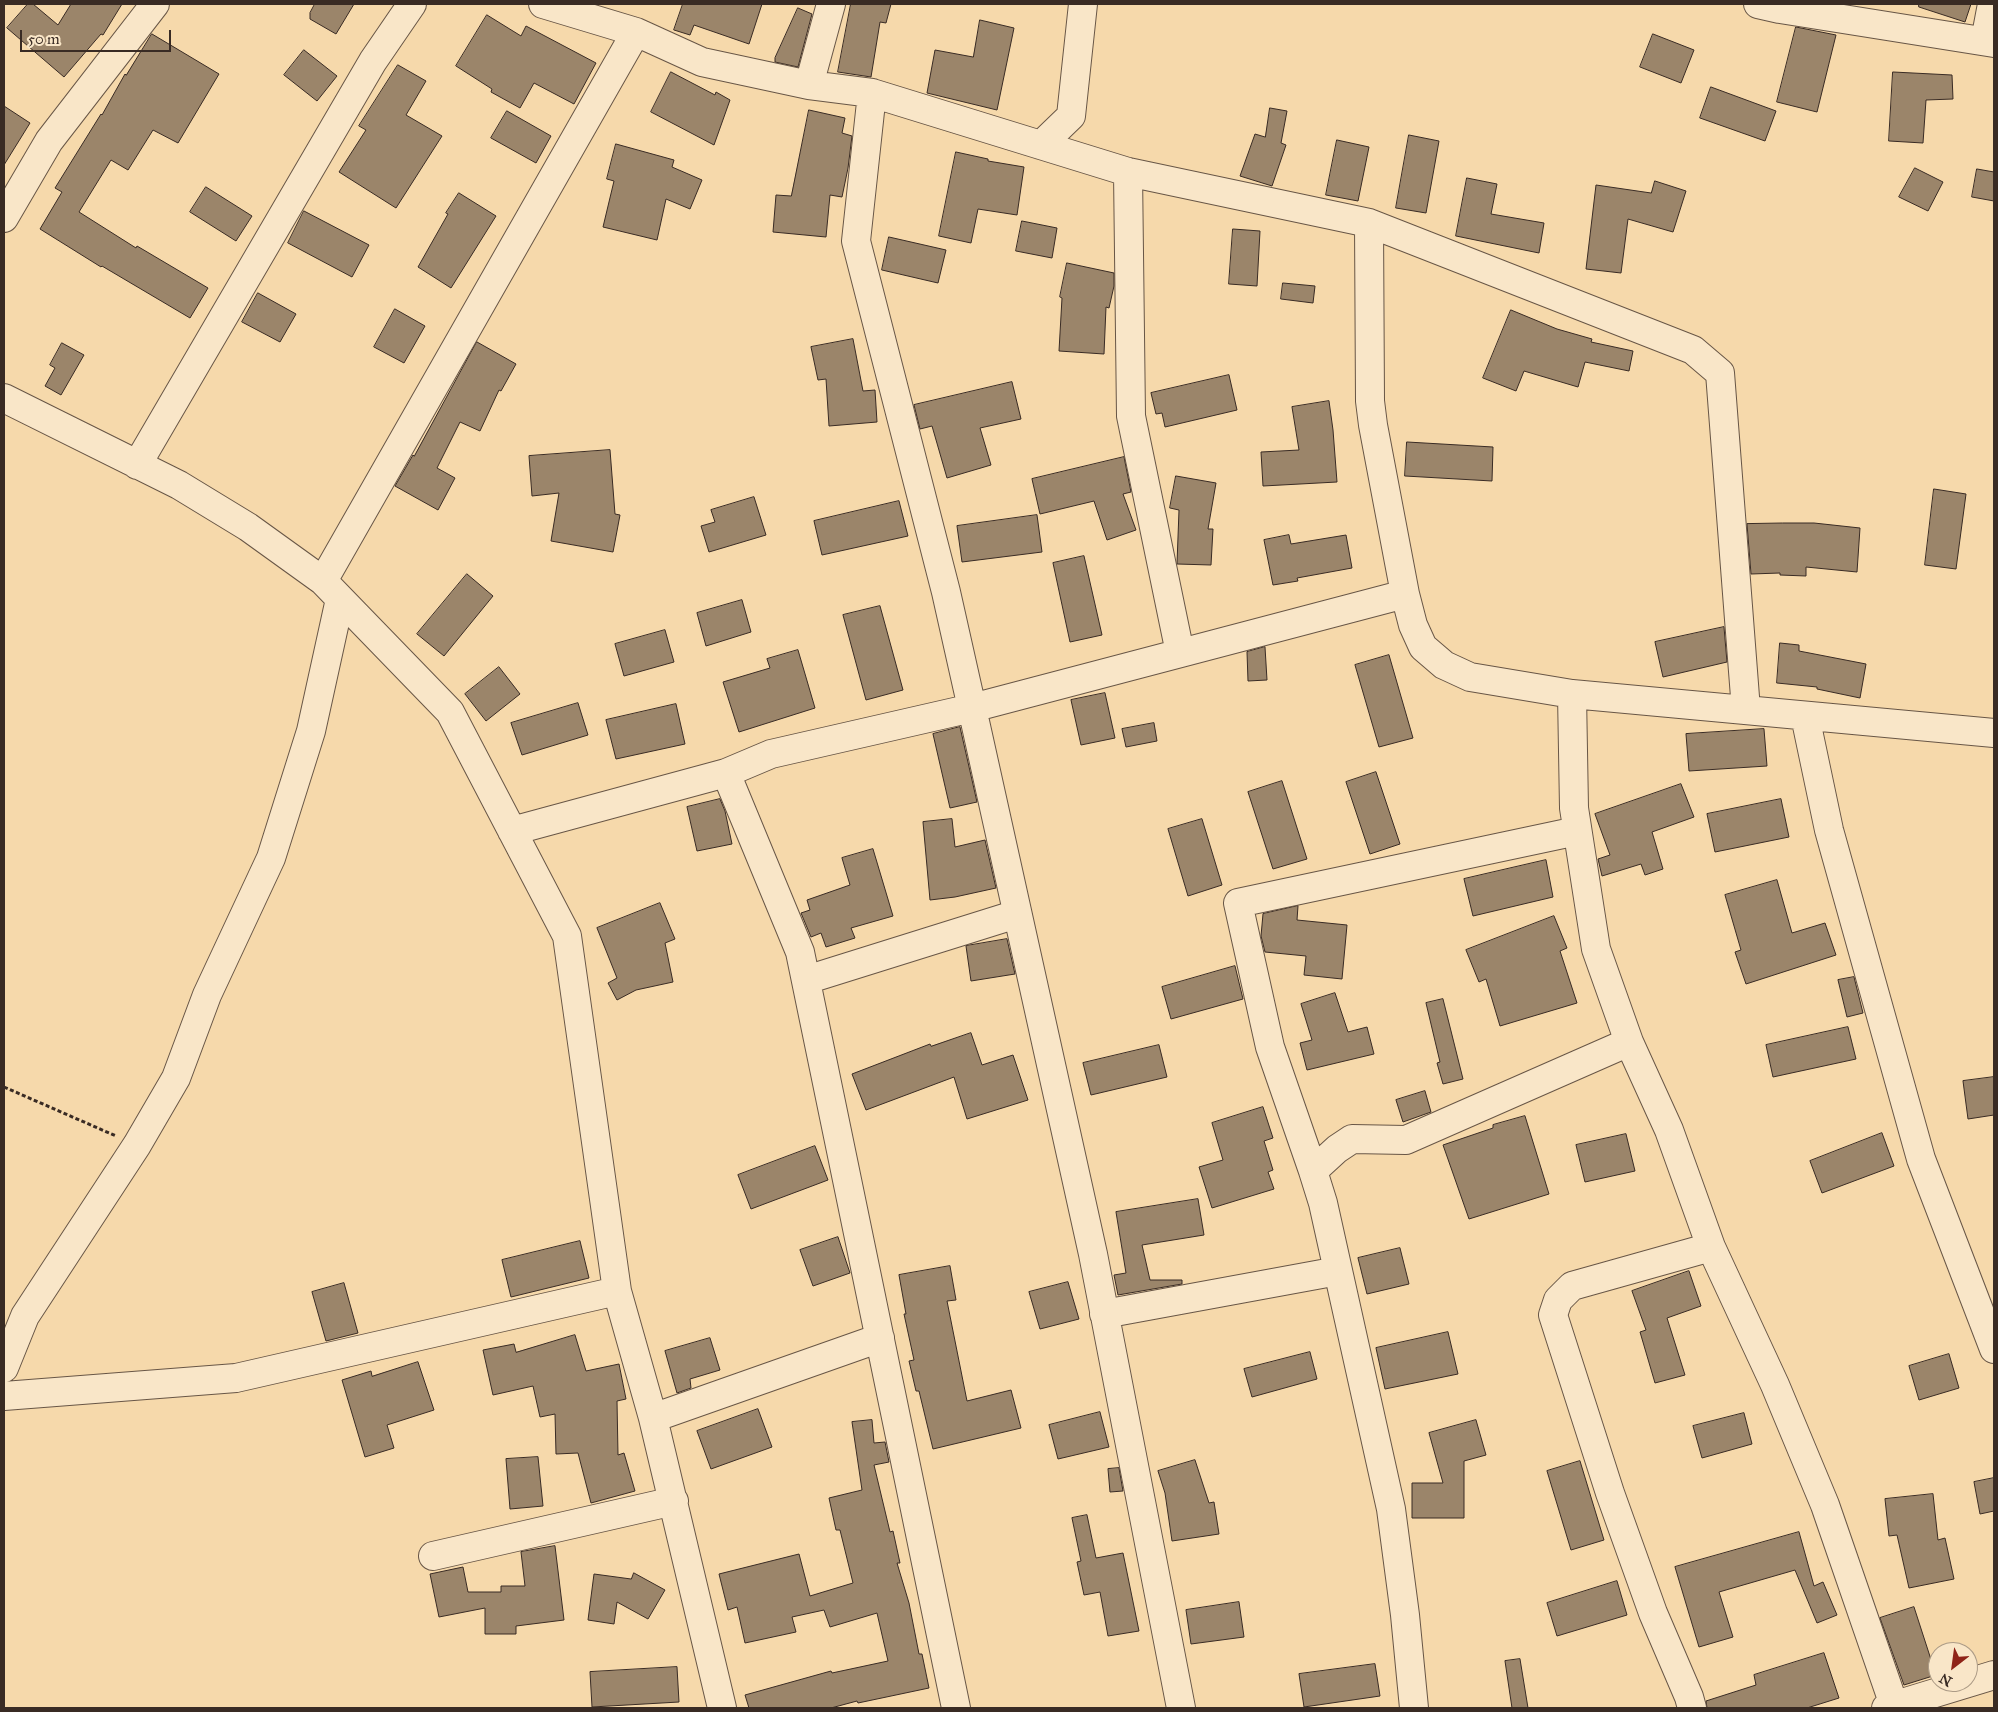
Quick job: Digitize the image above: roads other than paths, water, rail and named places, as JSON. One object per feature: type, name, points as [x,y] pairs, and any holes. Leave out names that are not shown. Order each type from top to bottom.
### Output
[{"type":"street","points":[[4,218],[49,141],[155,4]]},
{"type":"street","points":[[137,465],[373,60],[412,4]]},
{"type":"street","points":[[543,4],[636,32],[702,62],[809,85],[872,93],[1128,172],[1369,223],[1693,350],[1720,372],[1746,710]]},
{"type":"street","points":[[809,85],[831,4]]},
{"type":"street","points":[[1041,145],[1072,116],[1083,4]]},
{"type":"street","points":[[1773,5],[1990,42],[1992,4]]},
{"type":"street","points":[[4,1368],[25,1316],[137,1145],[176,1078],[207,995],[271,858],[311,731],[332,590],[636,32]]},
{"type":"street","points":[[872,93],[856,241],[946,592],[1018,914],[1104,1314],[1181,1708]]},
{"type":"street","points":[[1128,172],[1131,416],[1180,653]]},
{"type":"street","points":[[1369,223],[1370,401],[1373,425],[1405,594],[1413,625],[1423,647],[1444,665],[1470,677],[1572,694],[1994,733]]},
{"type":"street","points":[[4,398],[179,485],[248,527],[332,590],[450,712],[567,936],[617,1291],[674,1501],[722,1708]]},
{"type":"street","points":[[512,832],[726,773],[771,754],[972,708],[1405,594]]},
{"type":"street","points":[[1572,694],[1574,808],[1596,949],[1629,1042],[1669,1130],[1711,1247],[1775,1385],[1825,1505],[1892,1707],[1994,1675]]},
{"type":"street","points":[[1805,716],[1828,830],[1921,1159],[1994,1349]]},
{"type":"street","points":[[726,773],[800,952],[956,1708]]},
{"type":"street","points":[[1414,1708],[1406,1615],[1391,1509],[1323,1203],[1270,1046],[1238,903],[1577,831]]},
{"type":"street","points":[[806,980],[1018,914]]},
{"type":"street","points":[[1313,1171],[1337,1149],[1352,1139],[1406,1140],[1629,1042]]},
{"type":"street","points":[[1692,1708],[1653,1613],[1614,1502],[1553,1315],[1558,1300],[1572,1286],[1711,1247]]},
{"type":"street","points":[[1104,1314],[1338,1271]]},
{"type":"street","points":[[4,1396],[236,1378],[617,1291]]},
{"type":"street","points":[[652,1418],[880,1338]]},
{"type":"street","points":[[432,1556],[674,1501]]}]
